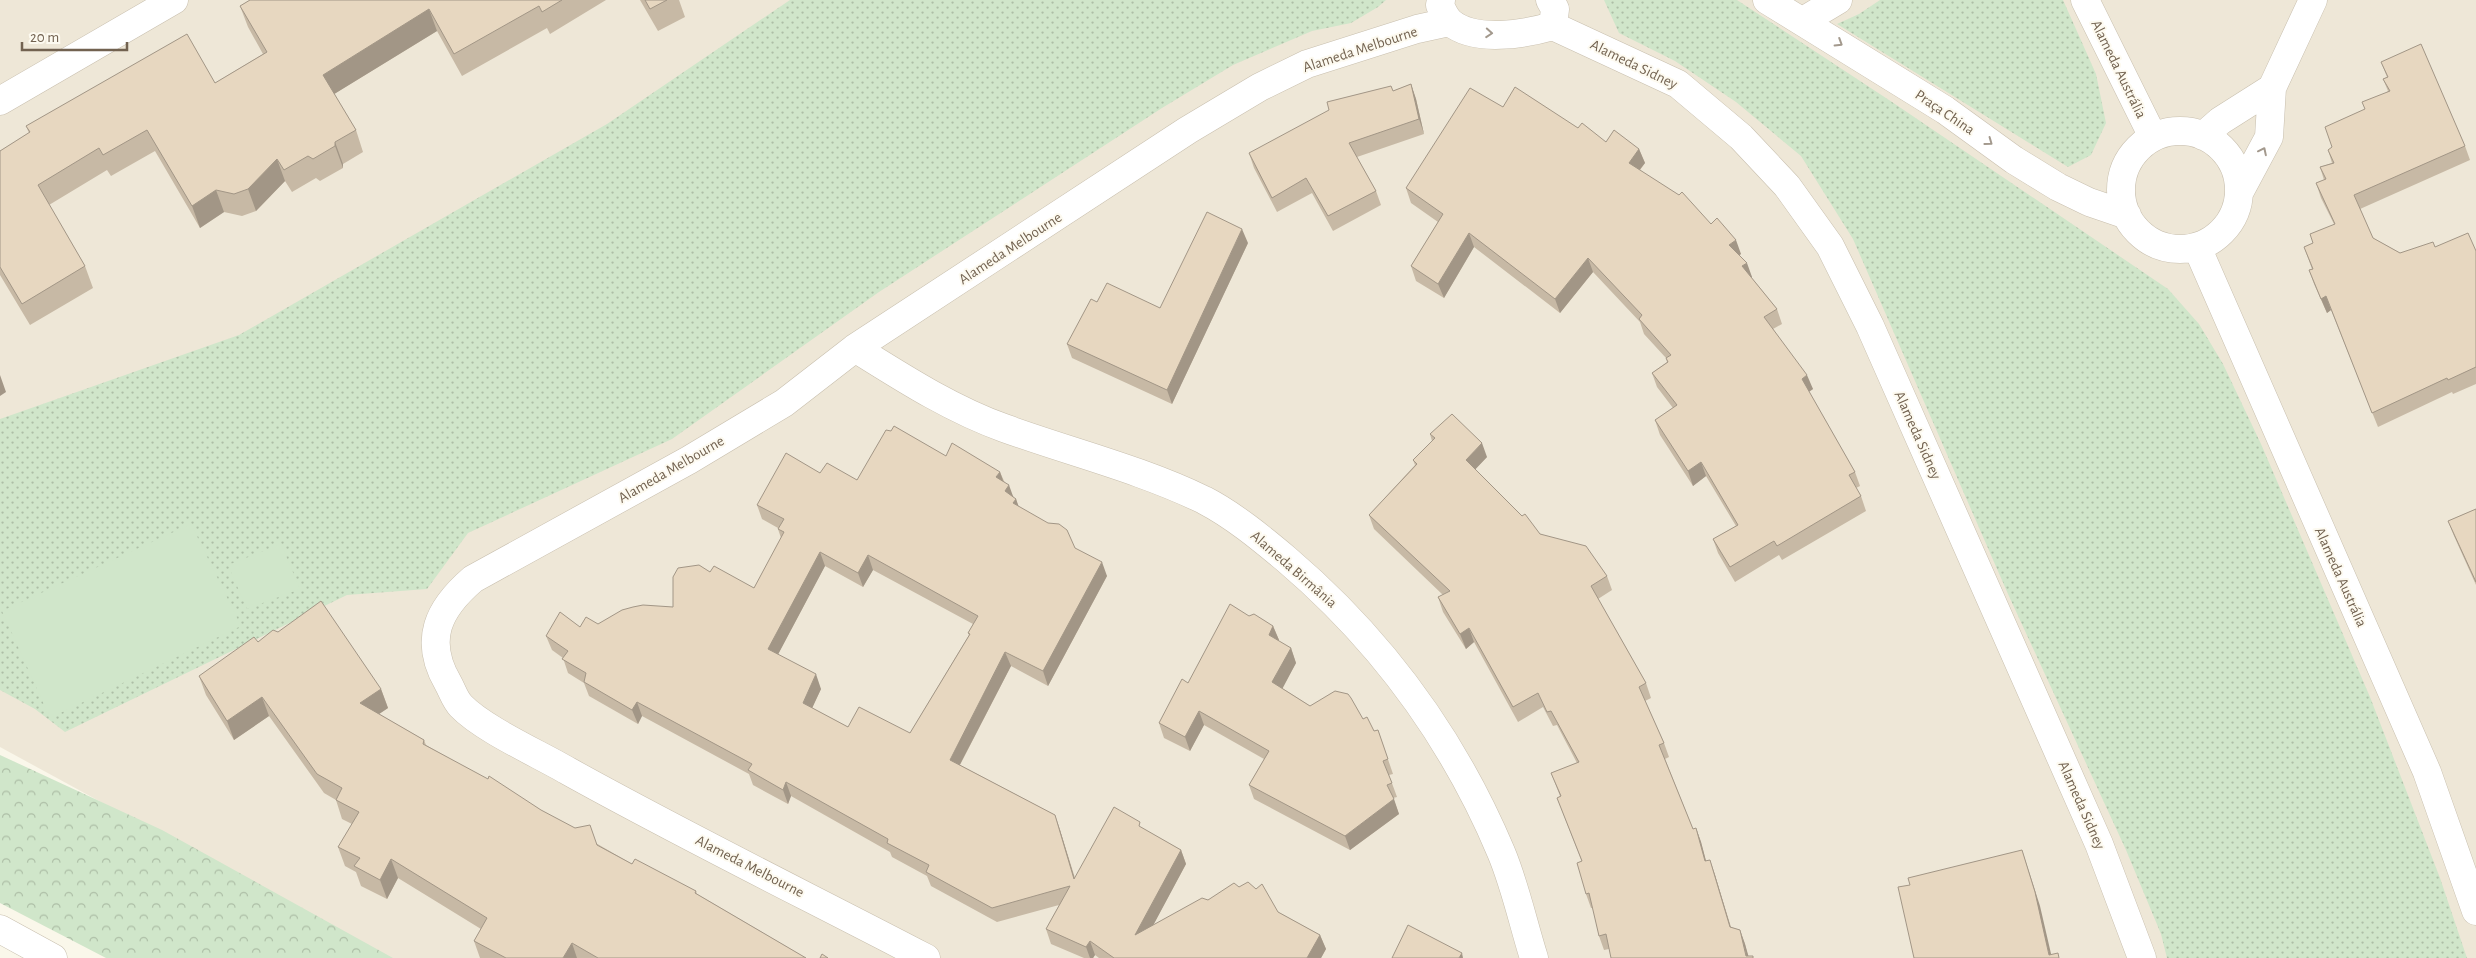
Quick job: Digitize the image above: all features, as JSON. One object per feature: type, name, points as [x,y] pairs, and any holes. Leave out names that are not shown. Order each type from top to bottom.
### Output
[{"type":"street","points":[[0,101],[174,0]]},
{"type":"street","name":"Praça China","points":[[1767,0],[1945,110],[2014,160],[2050,182],[2089,202],[2127,215]]},
{"type":"street","points":[[1803,21],[1838,0]]},
{"type":"street","name":"Alameda Austrália","points":[[2085,0],[2153,137]]},
{"type":"street","points":[[2238,193],[2233,165],[2225,152],[2203,136],[2186,131],[2169,132],[2153,137],[2140,146],[2124,171],[2121,186],[2122,200],[2127,215],[2136,229],[2148,240],[2164,247],[2197,247],[2213,239],[2226,227],[2235,211],[2238,193],[2269,137],[2272,88],[2313,0]]},
{"type":"street","points":[[1445,11],[1469,31],[1490,34],[1525,34],[1552,13]]},
{"type":"street","name":"Alameda Melbourne","points":[[926,958],[590,783],[491,728],[461,706],[443,675],[433,642],[441,613],[457,592],[473,579],[689,460],[784,403],[855,348],[1188,130],[1260,87],[1307,64],[1417,29],[1445,11]]},
{"type":"street","name":"Alameda Sidney","points":[[1552,13],[1678,84],[1741,137],[1787,186],[1830,246],[1870,326],[2100,844],[2142,958]]},
{"type":"street","points":[[2203,136],[2220,121],[2272,88]]},
{"type":"street","name":"Alameda Austrália","points":[[2197,247],[2427,772],[2476,911]]},
{"type":"street","name":"Alameda Birmânia","points":[[855,348],[924,392],[1001,428],[1153,478],[1206,501],[1263,540],[1308,578],[1344,614],[1400,676],[1451,750],[1478,801],[1502,855],[1534,958]]},
{"type":"street","points":[[0,929],[53,958]]},
{"type":"shaded area","points":[[0,0],[2476,0],[2476,958],[387,958],[0,747]]},
{"type":"green space","points":[[790,0],[1386,0],[1351,23],[1312,31],[1233,65],[1162,108],[879,292],[672,439],[468,533],[427,589],[347,595],[65,732],[35,709],[0,690],[0,419],[239,335],[607,124]]},
{"type":"green space","points":[[1604,0],[1737,0],[1892,102],[2168,289],[2199,324],[2223,364],[2261,444],[2370,697],[2440,878],[2467,958],[2167,958],[2161,934],[2126,850],[2008,594],[1853,239],[1801,156],[1736,102],[1675,61],[1619,33]]},
{"type":"green space","points":[[1880,0],[2063,0],[2096,74],[2106,123],[2091,155],[2068,167],[1837,24],[1859,14]]},
{"type":"green space","points":[[191,524],[241,626],[50,718],[2,611]]},
{"type":"green space","points":[[281,544],[300,589],[247,609],[228,565]]},
{"type":"green space","points":[[0,755],[162,830],[393,958],[106,958],[0,903]]},
{"type":"building","points":[[250,0],[562,0],[542,12],[539,6],[454,54],[429,9],[323,75],[356,130],[335,142],[335,146],[313,159],[308,156],[284,170],[277,159],[248,189],[234,194],[216,190],[192,206],[147,130],[103,155],[99,148],[38,185],[85,266],[22,304],[0,267],[0,151],[30,132],[26,126],[187,34],[215,83],[267,52],[240,6]]},
{"type":"building","points":[[645,0],[667,0],[650,9]]},
{"type":"building","points":[[2421,44],[2465,146],[2354,195],[2373,238],[2400,253],[2433,242],[2435,247],[2468,233],[2476,251],[2476,367],[2448,380],[2447,378],[2372,413],[2326,296],[2321,299],[2309,270],[2313,269],[2304,247],[2313,243],[2310,234],[2335,224],[2316,183],[2326,179],[2320,167],[2334,163],[2328,150],[2332,147],[2325,127],[2365,109],[2362,102],[2390,91],[2383,79],[2388,77],[2381,62]]},
{"type":"building","points":[[1411,84],[1419,119],[1349,143],[1376,191],[1328,216],[1306,178],[1272,198],[1249,153],[1329,110],[1327,102],[1391,86],[1393,91]]},
{"type":"building","points":[[1515,87],[1578,128],[1582,123],[1606,142],[1614,130],[1639,149],[1629,163],[1679,195],[1682,192],[1711,224],[1717,218],[1736,240],[1729,245],[1747,263],[1742,266],[1777,309],[1764,317],[1807,375],[1802,379],[1855,472],[1849,475],[1861,496],[1777,546],[1774,541],[1730,567],[1713,539],[1738,525],[1701,462],[1688,471],[1655,420],[1677,405],[1652,373],[1668,362],[1666,358],[1671,355],[1639,319],[1642,315],[1588,258],[1555,299],[1469,233],[1438,284],[1411,266],[1443,214],[1406,188],[1470,88],[1503,107]]},
{"type":"building","points":[[1207,212],[1242,229],[1167,390],[1067,344],[1091,299],[1097,302],[1107,283],[1160,308]]},
{"type":"building","points":[[1452,414],[1482,443],[1466,460],[1522,516],[1525,514],[1540,534],[1586,546],[1607,576],[1591,586],[1646,683],[1639,687],[1664,743],[1659,745],[1693,829],[1696,828],[1705,861],[1710,860],[1730,927],[1740,930],[1746,956],[1753,956],[1753,958],[1611,958],[1606,934],[1599,936],[1589,893],[1586,894],[1577,863],[1582,861],[1557,798],[1561,796],[1551,773],[1579,762],[1551,711],[1547,712],[1538,693],[1513,707],[1469,628],[1460,634],[1438,597],[1450,591],[1369,515],[1417,464],[1413,460],[1435,438],[1430,434]]},
{"type":"building","points":[[894,426],[946,456],[952,443],[1000,472],[996,477],[1009,485],[1005,491],[1016,499],[1013,503],[1048,523],[1059,524],[1067,530],[1075,548],[1102,562],[1043,671],[1005,652],[950,760],[1055,815],[1074,879],[1114,807],[1140,822],[1139,826],[1181,850],[1135,935],[1202,898],[1208,900],[1234,883],[1239,887],[1248,882],[1256,889],[1262,884],[1278,912],[1320,935],[1307,958],[1114,958],[1090,941],[1086,947],[1046,929],[1070,886],[992,908],[926,872],[929,865],[887,843],[888,839],[786,782],[783,790],[748,770],[752,764],[637,702],[632,710],[584,682],[586,673],[562,659],[568,651],[546,636],[560,612],[580,627],[586,617],[598,624],[622,610],[633,607],[643,605],[673,607],[673,577],[678,568],[699,565],[710,572],[714,566],[754,588],[784,532],[778,529],[784,519],[757,505],[786,453],[820,473],[827,463],[857,480],[886,430],[891,431]],"holes":[[[820,552],[858,573],[868,555],[978,616],[968,633],[970,634],[910,733],[859,707],[848,727],[803,703],[816,674],[768,649]]]},
{"type":"building","points":[[2476,509],[2476,582],[2448,521]]},
{"type":"building","points":[[321,601],[381,689],[360,703],[424,740],[423,744],[488,779],[489,776],[541,810],[575,828],[590,825],[597,845],[632,864],[635,859],[696,891],[695,893],[806,958],[598,958],[572,943],[563,958],[506,958],[474,941],[487,918],[391,859],[380,880],[354,866],[360,858],[338,847],[359,812],[336,800],[342,788],[317,774],[262,697],[227,721],[199,676],[254,637],[258,642],[273,630],[278,632]]},
{"type":"building","points":[[1230,604],[1249,616],[1254,614],[1273,626],[1269,635],[1291,648],[1272,682],[1310,706],[1335,691],[1348,694],[1363,719],[1367,717],[1374,731],[1378,730],[1388,759],[1383,761],[1392,783],[1387,785],[1394,799],[1345,836],[1249,785],[1269,751],[1199,711],[1185,737],[1159,723],[1182,679],[1188,683]]},
{"type":"building","points":[[2022,850],[2035,892],[2049,955],[2058,953],[2059,958],[1914,958],[1898,887],[1910,885],[1908,878]]},
{"type":"building","points":[[1408,925],[1462,953],[1459,958],[1392,958]]},
{"type":"building","points":[[822,954],[828,958],[820,958]]}]
